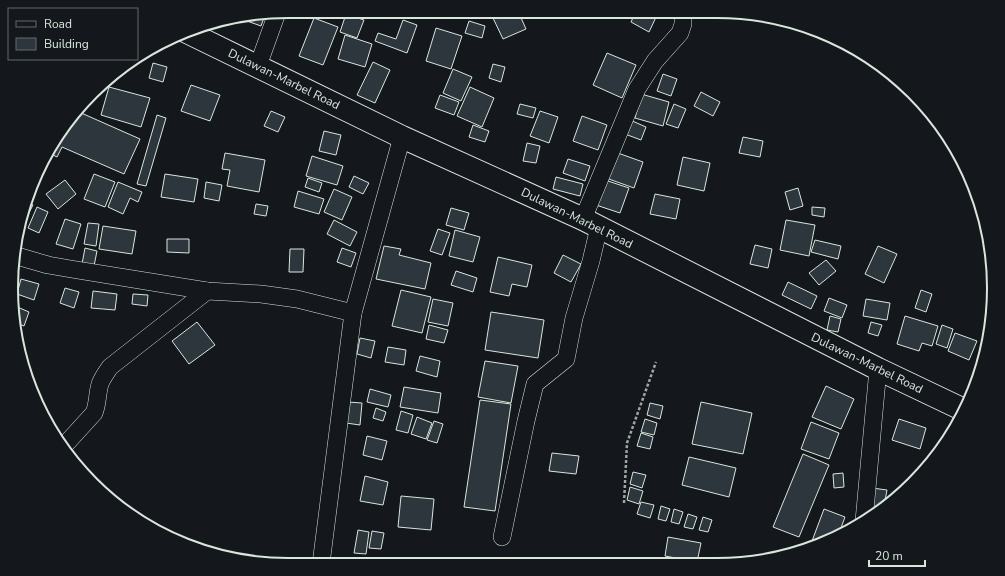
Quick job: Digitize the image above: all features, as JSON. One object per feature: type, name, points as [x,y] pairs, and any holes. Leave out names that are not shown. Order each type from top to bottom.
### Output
[{"type":"main road","name":"Dulawan-Marbel Road","points":[[194,35],[402,137],[591,223],[878,369],[959,407]]},
{"type":"street","points":[[502,537],[535,384],[566,359],[574,318],[591,261],[591,223],[637,89],[655,62],[680,33],[684,24],[684,18]]},
{"type":"street","points":[[258,66],[275,19]]},
{"type":"street","points":[[322,558],[353,313],[402,137]]},
{"type":"street","points":[[20,257],[63,268],[207,291],[297,298],[353,313]]},
{"type":"street","points":[[67,442],[94,413],[100,385],[110,367],[207,291]]},
{"type":"street","points":[[865,514],[878,369]]},
{"type":"path","points":[[624,503],[627,443],[656,362]]},
{"type":"building","points":[[314,18],[338,27],[323,65],[299,56]]},
{"type":"building","points":[[345,18],[358,18],[364,20],[357,38],[340,32]]},
{"type":"building","points":[[493,18],[521,18],[526,29],[503,39]]},
{"type":"building","points":[[633,18],[656,18],[649,32],[631,22]]},
{"type":"building","points":[[263,19],[261,26],[247,21]]},
{"type":"building","points":[[403,20],[417,25],[407,53],[375,41],[378,33],[396,39]]},
{"type":"building","points":[[469,21],[485,26],[482,38],[465,33]]},
{"type":"building","points":[[436,28],[462,36],[451,69],[426,61]]},
{"type":"building","points":[[345,35],[372,44],[365,67],[338,59]]},
{"type":"building","points":[[607,53],[636,65],[622,98],[593,85]]},
{"type":"building","points":[[373,62],[390,70],[375,103],[357,95]]},
{"type":"building","points":[[153,63],[167,67],[163,82],[149,78]]},
{"type":"building","points":[[493,64],[505,67],[501,82],[489,78]]},
{"type":"building","points":[[453,69],[472,77],[461,101],[443,93]]},
{"type":"building","points":[[663,74],[677,79],[671,96],[657,91]]},
{"type":"building","points":[[191,85],[220,95],[210,121],[181,111]]},
{"type":"building","points":[[109,87],[150,98],[141,127],[101,115]]},
{"type":"building","points":[[470,87],[494,98],[482,127],[457,116]]},
{"type":"building","points":[[701,92],[720,102],[713,116],[694,106]]},
{"type":"building","points":[[641,94],[669,102],[663,126],[635,118]]},
{"type":"building","points":[[440,95],[459,102],[454,115],[435,108]]},
{"type":"building","points":[[520,104],[536,108],[533,118],[517,114]]},
{"type":"building","points":[[674,104],[686,109],[678,128],[666,124]]},
{"type":"building","points":[[271,111],[285,117],[278,132],[264,126]]},
{"type":"building","points":[[540,111],[558,117],[549,143],[530,136]]},
{"type":"building","points":[[82,113],[140,139],[124,174],[62,147],[57,157],[53,155],[54,153]]},
{"type":"building","points":[[157,115],[166,118],[146,186],[137,184]]},
{"type":"building","points":[[582,116],[607,125],[598,150],[573,141]]},
{"type":"building","points":[[630,120],[646,127],[641,140],[625,134]]},
{"type":"building","points":[[473,125],[489,131],[485,142],[469,137]]},
{"type":"building","points":[[324,131],[341,135],[336,155],[319,151]]},
{"type":"building","points":[[743,137],[763,141],[760,157],[739,153]]},
{"type":"building","points":[[527,143],[540,146],[536,163],[523,161]]},
{"type":"building","points":[[615,152],[643,162],[634,188],[606,178]]},
{"type":"building","points":[[225,153],[265,160],[259,192],[227,186],[230,170],[222,169]]},
{"type":"building","points":[[312,156],[343,166],[337,185],[306,176]]},
{"type":"building","points":[[683,157],[710,163],[704,191],[677,185]]},
{"type":"building","points":[[568,159],[590,166],[585,181],[563,173]]},
{"type":"building","points":[[94,174],[115,182],[105,207],[84,199]]},
{"type":"building","points":[[165,174],[198,179],[194,202],[161,197]]},
{"type":"building","points":[[354,176],[369,183],[363,194],[349,187]]},
{"type":"building","points":[[556,177],[583,184],[580,196],[553,189]]},
{"type":"building","points":[[308,178],[322,183],[319,192],[305,187]]},
{"type":"building","points":[[65,180],[76,194],[58,209],[46,194]]},
{"type":"building","points":[[605,180],[629,188],[620,213],[596,205]]},
{"type":"building","points":[[118,182],[142,192],[138,202],[130,198],[123,214],[108,207]]},
{"type":"building","points":[[206,182],[222,185],[219,201],[204,198]]},
{"type":"building","points":[[798,188],[803,206],[790,210],[785,192]]},
{"type":"building","points":[[334,189],[352,197],[342,220],[324,212]]},
{"type":"building","points":[[298,191],[324,199],[319,214],[294,207]]},
{"type":"building","points":[[655,194],[680,199],[676,219],[650,214]]},
{"type":"building","points":[[31,204],[33,205],[28,214]]},
{"type":"building","points":[[256,204],[268,206],[266,216],[254,214]]},
{"type":"building","points":[[37,207],[48,212],[39,233],[28,228]]},
{"type":"building","points":[[812,207],[825,208],[824,217],[812,215]]},
{"type":"building","points":[[451,208],[469,213],[464,230],[446,225]]},
{"type":"building","points":[[65,219],[81,224],[73,249],[56,244]]},
{"type":"building","points":[[334,220],[357,232],[350,246],[327,234]]},
{"type":"building","points":[[786,220],[815,225],[809,256],[780,250]]},
{"type":"building","points":[[88,223],[99,224],[96,246],[84,244]]},
{"type":"building","points":[[103,226],[136,231],[132,254],[99,249]]},
{"type":"building","points":[[438,229],[450,233],[442,255],[430,251]]},
{"type":"building","points":[[455,230],[480,237],[473,262],[449,256]]},
{"type":"building","points":[[167,239],[189,239],[189,253],[167,252]]},
{"type":"building","points":[[815,240],[841,246],[838,259],[811,252]]},
{"type":"building","points":[[755,245],[772,249],[768,268],[750,264]]},
{"type":"building","points":[[384,246],[401,249],[399,255],[431,263],[425,289],[376,279]]},
{"type":"building","points":[[878,246],[897,254],[884,283],[865,274]]},
{"type":"building","points":[[85,248],[97,251],[94,266],[82,264]]},
{"type":"building","points":[[342,248],[356,253],[351,267],[337,262]]},
{"type":"building","points":[[290,249],[304,249],[303,272],[289,272]]},
{"type":"building","points":[[563,255],[581,264],[571,282],[554,273]]},
{"type":"building","points":[[498,257],[532,265],[527,287],[512,284],[509,296],[490,292]]},
{"type":"building","points":[[826,260],[836,271],[819,285],[809,273]]},
{"type":"building","points":[[456,271],[477,278],[473,292],[451,285]]},
{"type":"building","points":[[21,279],[39,284],[34,300],[18,294]]},
{"type":"building","points":[[788,282],[817,296],[811,309],[782,295]]},
{"type":"building","points":[[65,288],[79,292],[74,308],[60,303]]},
{"type":"building","points":[[401,290],[431,297],[422,333],[392,326]]},
{"type":"building","points":[[921,290],[932,294],[926,312],[915,308]]},
{"type":"building","points":[[93,291],[117,294],[115,310],[91,308]]},
{"type":"building","points":[[133,294],[148,295],[147,306],[132,304]]},
{"type":"building","points":[[829,298],[847,305],[842,318],[824,311]]},
{"type":"building","points":[[433,299],[453,303],[448,326],[428,322]]},
{"type":"building","points":[[866,299],[890,303],[887,320],[863,316]]},
{"type":"building","points":[[19,308],[29,312],[24,326],[20,325]]},
{"type":"building","points":[[491,312],[544,320],[538,358],[485,350]]},
{"type":"building","points":[[830,316],[841,319],[838,332],[827,330]]},
{"type":"building","points":[[905,316],[938,326],[932,346],[922,343],[919,351],[897,344]]},
{"type":"building","points":[[197,322],[215,345],[189,364],[172,341]]},
{"type":"building","points":[[871,322],[882,325],[878,336],[868,333]]},
{"type":"building","points":[[429,325],[448,330],[444,343],[426,339]]},
{"type":"building","points":[[942,325],[953,329],[947,348],[936,344]]},
{"type":"building","points":[[955,333],[977,341],[969,360],[948,351]]},
{"type":"building","points":[[360,338],[375,341],[371,358],[357,354]]},
{"type":"building","points":[[388,347],[406,350],[404,365],[385,362]]},
{"type":"building","points":[[420,356],[440,361],[437,377],[416,371]]},
{"type":"building","points":[[485,361],[518,366],[511,403],[478,397]]},
{"type":"building","points":[[826,386],[854,399],[841,429],[812,417]]},
{"type":"building","points":[[404,387],[441,393],[438,413],[400,407]]},
{"type":"building","points":[[370,389],[391,395],[388,407],[367,402]]},
{"type":"building","points":[[480,400],[511,404],[495,511],[464,507]]},
{"type":"building","points":[[348,402],[362,403],[360,425],[346,423]]},
{"type":"building","points":[[701,402],[752,413],[743,454],[692,444]]},
{"type":"building","points":[[650,403],[663,406],[660,419],[647,415]]},
{"type":"building","points":[[376,408],[386,412],[383,421],[373,418]]},
{"type":"building","points":[[401,411],[413,415],[408,433],[396,430]]},
{"type":"building","points":[[417,417],[432,423],[426,439],[411,434]]},
{"type":"building","points":[[645,419],[657,423],[654,435],[641,432]]},
{"type":"building","points":[[899,419],[926,428],[920,449],[892,440]]},
{"type":"building","points":[[434,421],[443,424],[437,443],[427,440]]},
{"type":"building","points":[[811,422],[839,433],[829,459],[801,449]]},
{"type":"building","points":[[641,433],[653,437],[650,449],[637,446]]},
{"type":"building","points":[[367,436],[387,441],[382,460],[363,455]]},
{"type":"building","points":[[552,453],[579,456],[576,474],[549,471]]},
{"type":"building","points":[[803,454],[829,465],[799,537],[773,527]]},
{"type":"building","points":[[689,457],[736,468],[729,497],[682,485]]},
{"type":"building","points":[[633,472],[646,475],[642,488],[630,484]]},
{"type":"building","points":[[843,473],[844,487],[834,488],[833,474]]},
{"type":"building","points":[[365,476],[388,482],[383,505],[360,501]]},
{"type":"building","points":[[630,487],[643,491],[639,504],[627,500]]},
{"type":"building","points":[[872,488],[887,490],[885,499],[873,508],[869,507]]},
{"type":"building","points":[[401,496],[434,499],[431,530],[398,527]]},
{"type":"building","points":[[641,502],[654,505],[650,518],[637,514]]},
{"type":"building","points":[[661,506],[670,509],[666,521],[658,519]]},
{"type":"building","points":[[674,509],[683,512],[679,524],[671,522]]},
{"type":"building","points":[[824,509],[845,517],[841,527],[812,540]]},
{"type":"building","points":[[688,514],[697,517],[693,529],[684,527]]},
{"type":"building","points":[[703,517],[712,520],[708,532],[699,530]]},
{"type":"building","points":[[358,530],[369,532],[366,554],[354,553]]},
{"type":"building","points":[[372,531],[384,533],[381,549],[369,548]]},
{"type":"building","points":[[668,537],[701,543],[698,558],[676,558],[665,556]]}]
